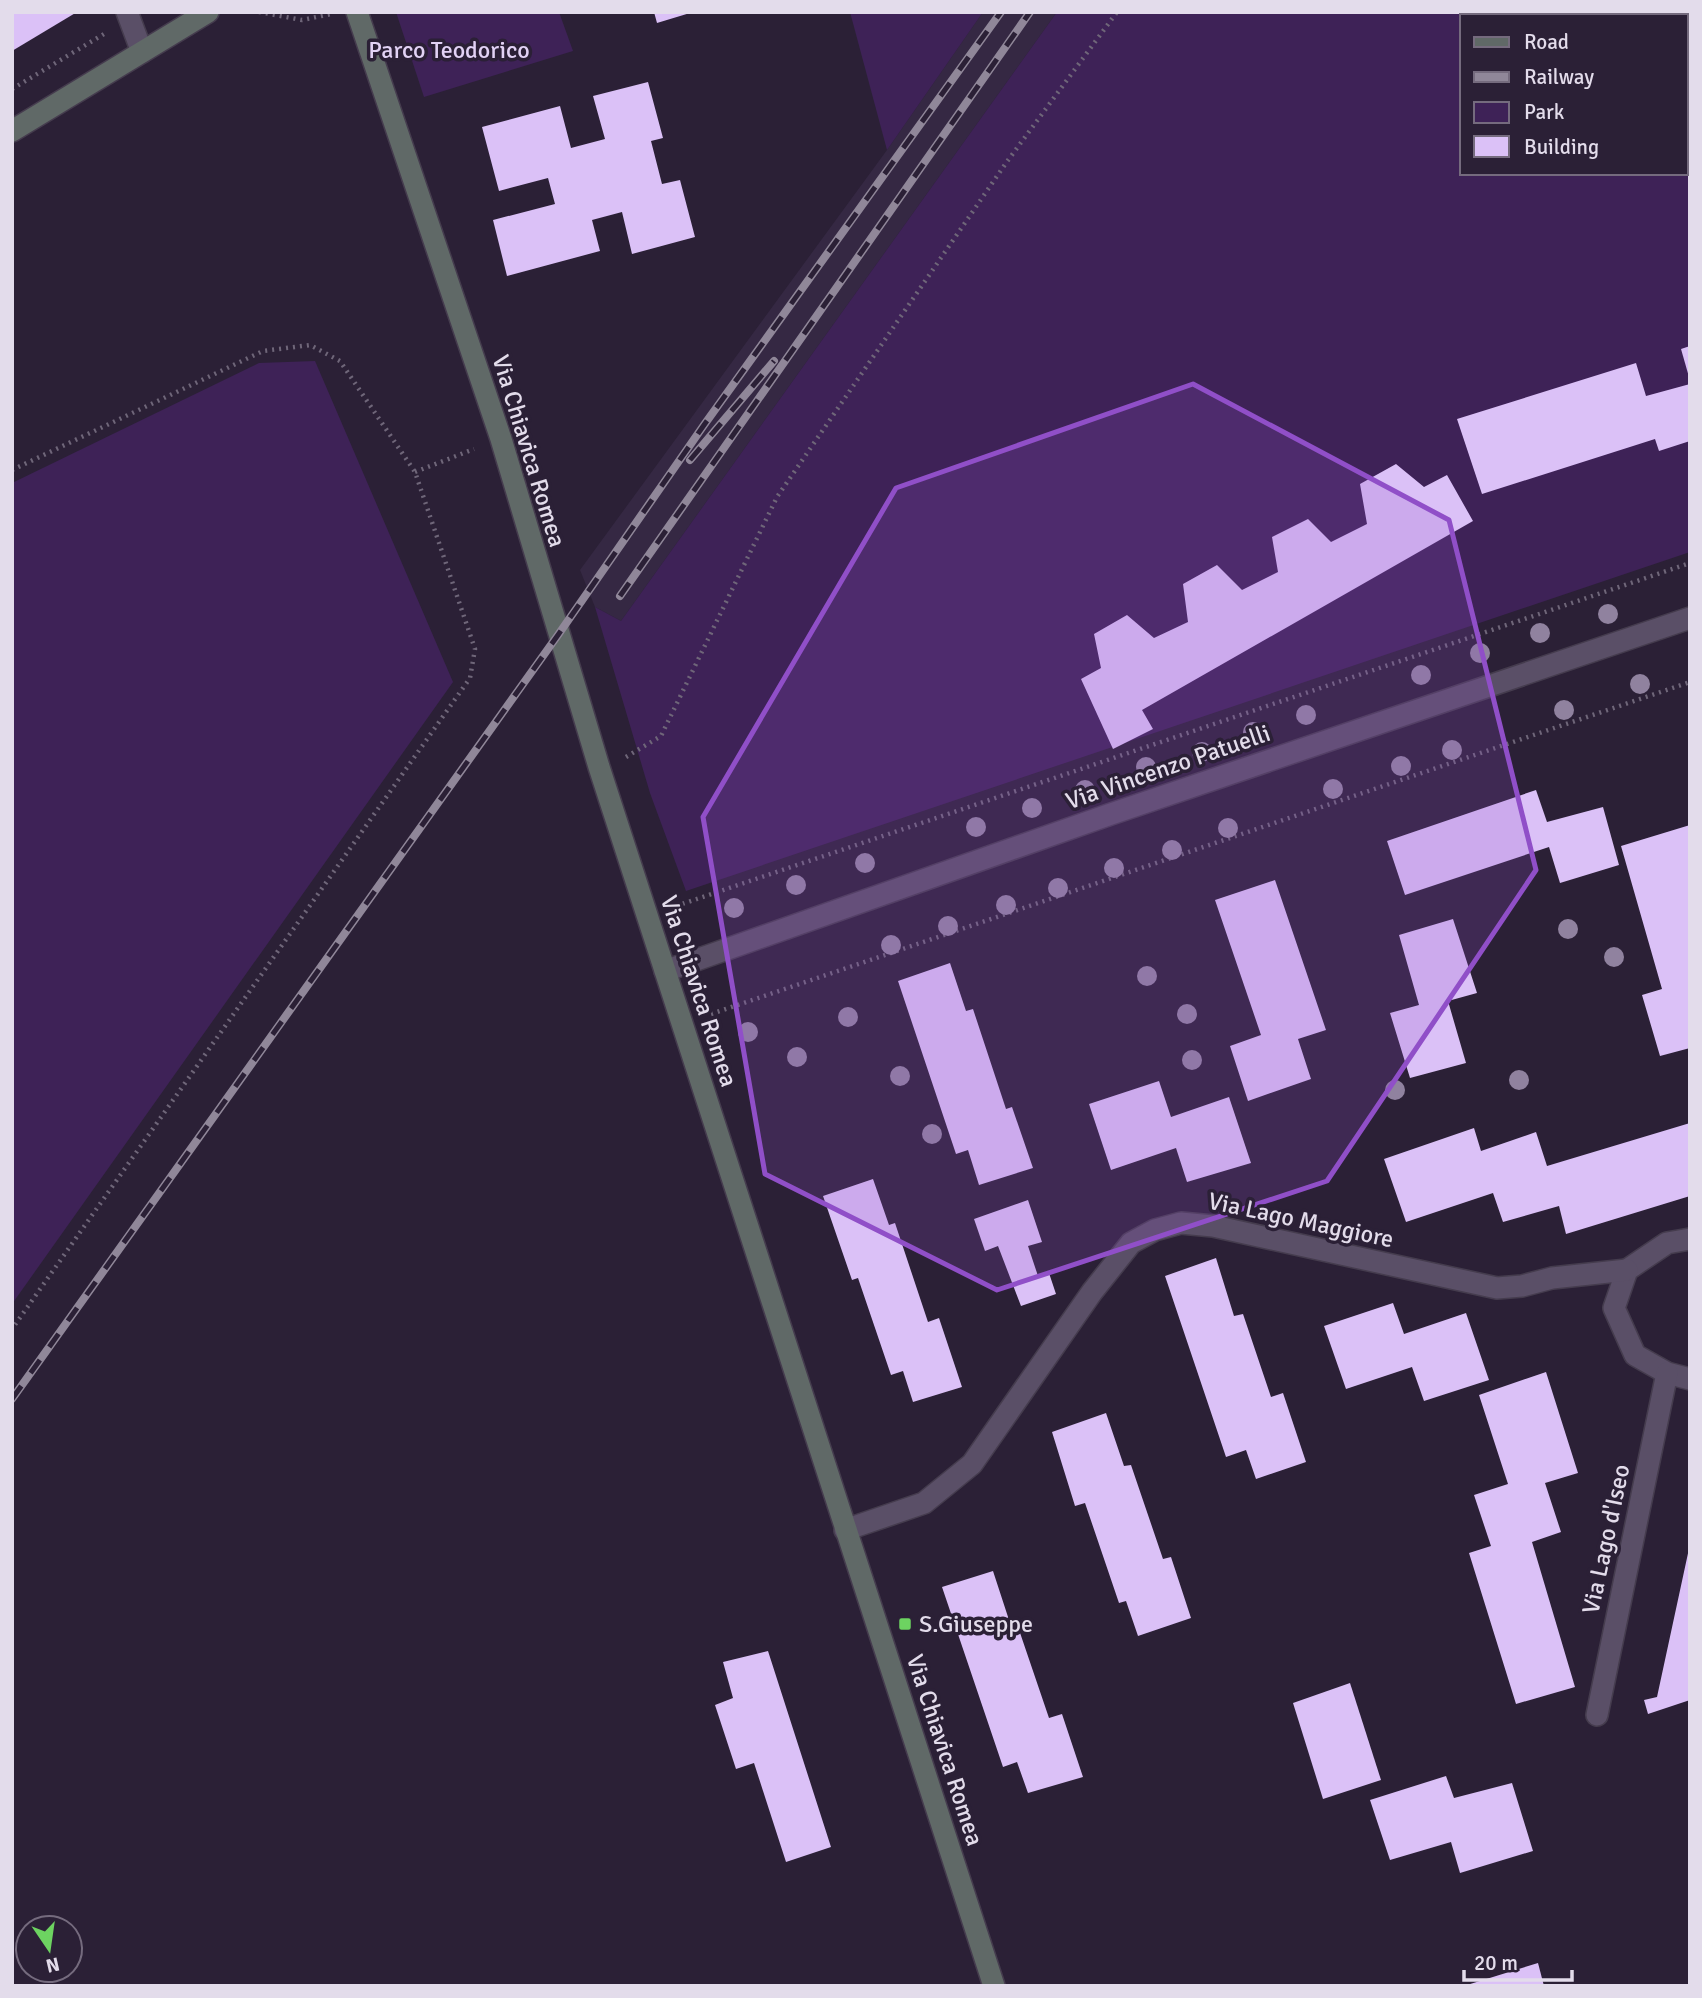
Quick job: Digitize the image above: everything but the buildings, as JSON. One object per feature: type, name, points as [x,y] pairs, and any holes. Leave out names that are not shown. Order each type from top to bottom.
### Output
[{"type":"street","points":[[12,131],[208,12]]},
{"type":"street","name":"Via Chiavica Romea","points":[[357,12],[501,439],[665,971],[994,1986]]},
{"type":"street","points":[[128,16],[142,52]]},
{"type":"street","name":"Via Vincenzo Patuelli","points":[[665,971],[1124,809],[1690,618]]},
{"type":"street","name":"Via Lago Maggiore","points":[[845,1530],[924,1503],[972,1464],[1092,1292],[1131,1243],[1155,1230],[1181,1223],[1213,1226],[1497,1288],[1522,1286],[1552,1278],[1627,1270]]},
{"type":"street","points":[[1690,1239],[1667,1243],[1627,1270],[1614,1308],[1635,1355],[1667,1373],[1690,1379]]},
{"type":"street","name":"Via Lago d'Iseo","points":[[1597,1715],[1667,1373]]},
{"type":"path","points":[[259,12],[302,20],[332,13]]},
{"type":"path","points":[[600,767],[626,757],[661,737],[777,497],[1006,163],[1116,12]]},
{"type":"path","points":[[12,89],[128,16]]},
{"type":"path","points":[[12,470],[262,351],[310,345],[340,361],[415,472],[474,649],[470,678],[12,1329]]},
{"type":"path","points":[[415,472],[501,439]]},
{"type":"path","points":[[676,906],[1690,563]]},
{"type":"path","points":[[711,1014],[1690,682]]},
{"type":"highlighted area","points":[[1193,384],[1449,520],[1536,870],[1327,1181],[997,1290],[765,1174],[703,817],[896,488]]},
{"type":"shaded area","points":[[983,12],[1057,12],[621,621],[595,607],[580,570],[887,150]]},
{"type":"green space","name":"Parco Teodorico","points":[[396,12],[559,12],[573,51],[424,97]]},
{"type":"green space","points":[[850,12],[983,12],[887,150]]},
{"type":"green space","points":[[1057,12],[1690,12],[1690,552],[686,891],[650,793],[595,607],[621,621]]},
{"type":"green space","points":[[315,361],[453,682],[12,1304],[12,483],[259,363]]},
{"type":"railway","points":[[12,1399],[1001,12]]},
{"type":"railway","points":[[620,596],[1030,12]]},
{"type":"railway","points":[[690,460],[774,361]]},
{"type":"place","name":"S.Giuseppe","points":[[905,1624]]}]
